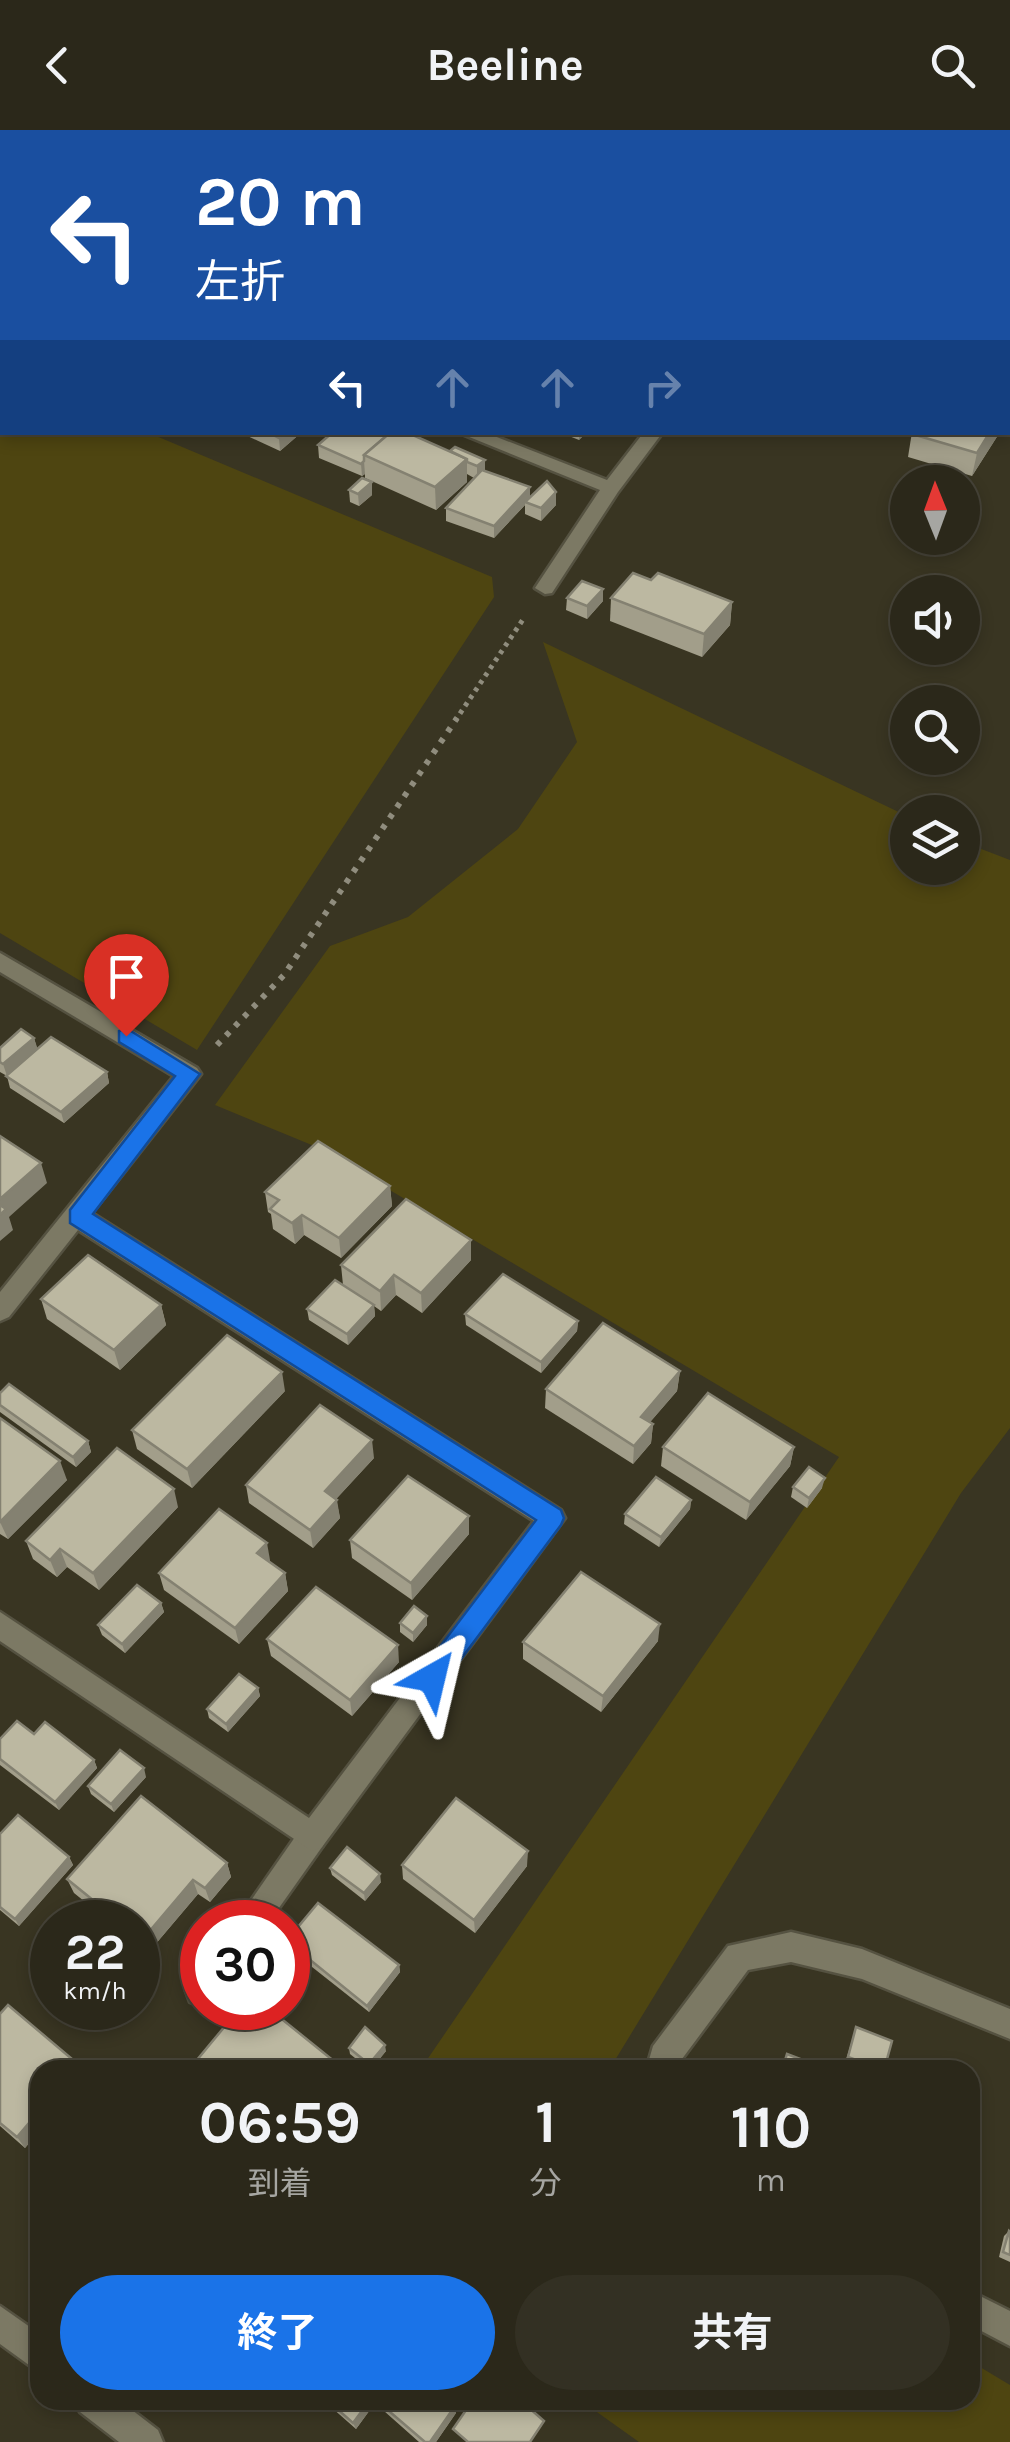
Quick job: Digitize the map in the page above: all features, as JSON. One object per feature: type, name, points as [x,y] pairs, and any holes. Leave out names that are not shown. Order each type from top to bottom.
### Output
[{"type":"street","points":[[474,435],[611,488]]},
{"type":"street","points":[[545,588],[611,488],[652,435]]},
{"type":"street","points":[[0,961],[189,1074],[0,1310]]},
{"type":"street","points":[[78,1216],[552,1518],[267,1900]]},
{"type":"street","points":[[0,1625],[312,1838]]},
{"type":"street","points":[[664,2060],[739,1957],[791,1947],[862,1964],[1010,2024]]},
{"type":"street","points":[[980,2312],[1010,2329]]},
{"type":"street","points":[[0,2322],[30,2348]]},
{"type":"street","points":[[105,2410],[146,2442]]},
{"type":"path","points":[[189,1074],[284,975],[545,588]]},
{"type":"shaded area","points":[[0,435],[154,435],[492,577],[494,597],[197,1050],[0,933]]},
{"type":"shaded area","points":[[543,642],[890,808],[890,885],[980,885],[980,849],[1010,860],[1010,1428],[961,1493],[615,2060],[427,2060],[839,1457],[319,1148],[215,1105],[330,946],[408,917],[518,829],[577,742]]},
{"type":"shaded area","points":[[980,2367],[1010,2385],[1010,2442],[639,2442],[594,2410],[980,2410]]},
{"type":"building","points":[[330,435],[387,435],[364,455],[361,464],[318,445]]},
{"type":"building","points":[[387,435],[413,435],[467,459],[435,487],[364,455]]},
{"type":"building","points":[[915,435],[988,435],[977,453]]},
{"type":"building","points":[[455,447],[485,460],[477,466],[467,462],[450,451]]},
{"type":"building","points":[[482,470],[530,487],[494,526],[446,508]]},
{"type":"building","points":[[362,478],[372,482],[358,494],[349,490]]},
{"type":"building","points":[[547,481],[556,492],[541,508],[525,502]]},
{"type":"building","points":[[633,573],[651,580],[658,573],[732,602],[704,634],[611,598]]},
{"type":"building","points":[[582,581],[603,589],[587,606],[567,598]]},
{"type":"building","points":[[21,1029],[34,1038],[3,1064],[0,1048]]},
{"type":"building","points":[[51,1037],[107,1072],[61,1112],[6,1076]]},
{"type":"building","points":[[0,1136],[41,1163],[0,1199]]},
{"type":"building","points":[[318,1141],[390,1186],[339,1238],[302,1215],[292,1223],[270,1209],[279,1200],[265,1192]]},
{"type":"building","points":[[406,1199],[471,1240],[421,1293],[394,1275],[380,1291],[341,1265]]},
{"type":"building","points":[[88,1255],[161,1305],[114,1350],[41,1299]]},
{"type":"building","points":[[503,1274],[578,1321],[541,1362],[465,1314]]},
{"type":"building","points":[[335,1280],[374,1305],[347,1334],[307,1309]]},
{"type":"building","points":[[603,1323],[680,1371],[641,1417],[653,1424],[634,1446],[546,1389]]},
{"type":"building","points":[[227,1335],[282,1372],[187,1469],[132,1430]]},
{"type":"building","points":[[9,1384],[88,1441],[73,1457],[0,1405],[0,1393]]},
{"type":"building","points":[[708,1393],[794,1447],[750,1502],[663,1447]]},
{"type":"building","points":[[320,1405],[372,1440],[325,1491],[337,1500],[310,1530],[246,1485]]},
{"type":"building","points":[[0,1418],[60,1461],[0,1522]]},
{"type":"building","points":[[117,1448],[174,1489],[93,1573],[60,1549],[50,1560],[26,1541]]},
{"type":"building","points":[[809,1467],[825,1478],[809,1498],[793,1487]]},
{"type":"building","points":[[408,1476],[469,1516],[411,1583],[350,1540]]},
{"type":"building","points":[[656,1477],[691,1500],[661,1537],[625,1514]]},
{"type":"building","points":[[219,1509],[267,1543],[257,1553],[285,1573],[235,1628],[159,1573]]},
{"type":"building","points":[[581,1572],[660,1624],[603,1696],[523,1642]]},
{"type":"building","points":[[137,1585],[161,1603],[122,1644],[98,1625]]},
{"type":"building","points":[[316,1587],[398,1645],[350,1700],[267,1639]]},
{"type":"building","points":[[414,1606],[427,1616],[413,1633],[400,1623]]},
{"type":"building","points":[[239,1674],[258,1688],[226,1724],[207,1709]]},
{"type":"building","points":[[17,1721],[34,1734],[45,1722],[94,1760],[55,1802],[0,1759],[0,1739]]},
{"type":"building","points":[[120,1750],[144,1768],[111,1804],[88,1786]]},
{"type":"building","points":[[141,1796],[227,1863],[205,1888],[193,1880],[160,1919],[160,1900],[93,1900],[67,1879]]},
{"type":"building","points":[[456,1798],[528,1851],[474,1920],[402,1865]]},
{"type":"building","points":[[18,1815],[69,1857],[15,1919],[0,1907],[0,1834]]},
{"type":"building","points":[[347,1847],[380,1874],[364,1893],[330,1868]]},
{"type":"building","points":[[318,1903],[399,1965],[367,2006],[310,1960],[310,1913]]},
{"type":"building","points":[[8,2005],[30,2024],[30,2030],[38,2030],[73,2060],[30,2060],[30,2122],[17,2137],[0,2123],[0,2014]]},
{"type":"building","points":[[365,2027],[385,2045],[372,2060],[364,2060],[349,2048]]},
{"type":"building","points":[[856,2027],[892,2041],[887,2060],[848,2057]]},
{"type":"building","points":[[222,2030],[295,2030],[333,2060],[197,2060]]},
{"type":"building","points":[[1010,2232],[1010,2255],[1003,2252]]},
{"type":"building","points":[[338,2410],[363,2410],[353,2423]]},
{"type":"building","points":[[388,2410],[452,2410],[430,2442],[425,2442]]},
{"type":"building","points":[[466,2410],[531,2410],[544,2421],[530,2442],[468,2442],[453,2429]]},
{"type":"route","points":[[126,1036],[189,1074],[78,1216],[552,1518],[432,1678]]}]
